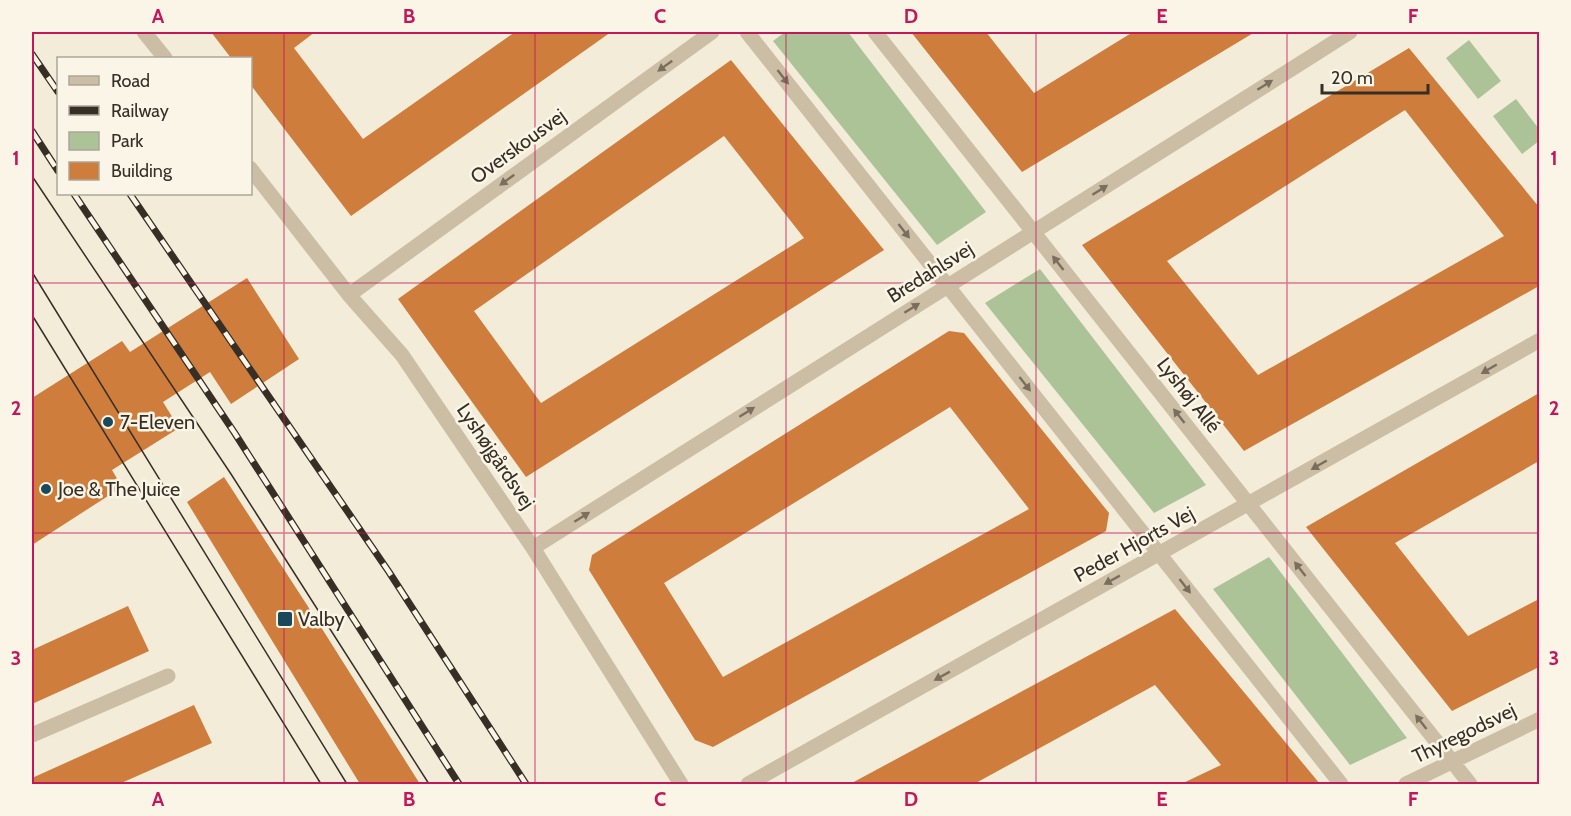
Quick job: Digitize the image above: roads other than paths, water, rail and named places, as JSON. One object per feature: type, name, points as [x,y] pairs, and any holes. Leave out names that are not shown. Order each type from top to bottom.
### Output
[{"type":"street","name":"Overskousvej","points":[[349,295],[712,32]]},
{"type":"street","points":[[747,32],[1341,784]]},
{"type":"street","name":"Lyshøj Allé","points":[[875,32],[1470,784]]},
{"type":"street","name":"Bredahlsvej","points":[[533,548],[1350,32]]},
{"type":"street","points":[[153,35],[164,57]]},
{"type":"street","name":"Lyshøjgårdsvej","points":[[252,171],[349,295],[402,356],[533,548],[681,784]]},
{"type":"street","name":"Peder Hjorts Vej","points":[[748,784],[1249,505],[1539,340]]},
{"type":"street","points":[[32,735],[168,676]]},
{"type":"street","name":"Thyregodsvej","points":[[1407,784],[1539,719]]},
{"type":"tram line","points":[[32,176],[231,474],[429,784]]},
{"type":"tram line","points":[[32,272],[347,784]]},
{"type":"tram line","points":[[32,315],[321,784]]},
{"type":"railway","points":[[32,54],[57,91]]},
{"type":"railway","points":[[32,131],[57,169]]},
{"type":"railway","points":[[75,195],[234,432],[459,784]]},
{"type":"railway","points":[[131,195],[389,572],[526,784]]},
{"type":"place","name":"7-Eleven","points":[[108,422]]},
{"type":"place","name":"Joe & The Juice","points":[[46,489]]},
{"type":"place","name":"Valby","points":[[285,619]]}]
